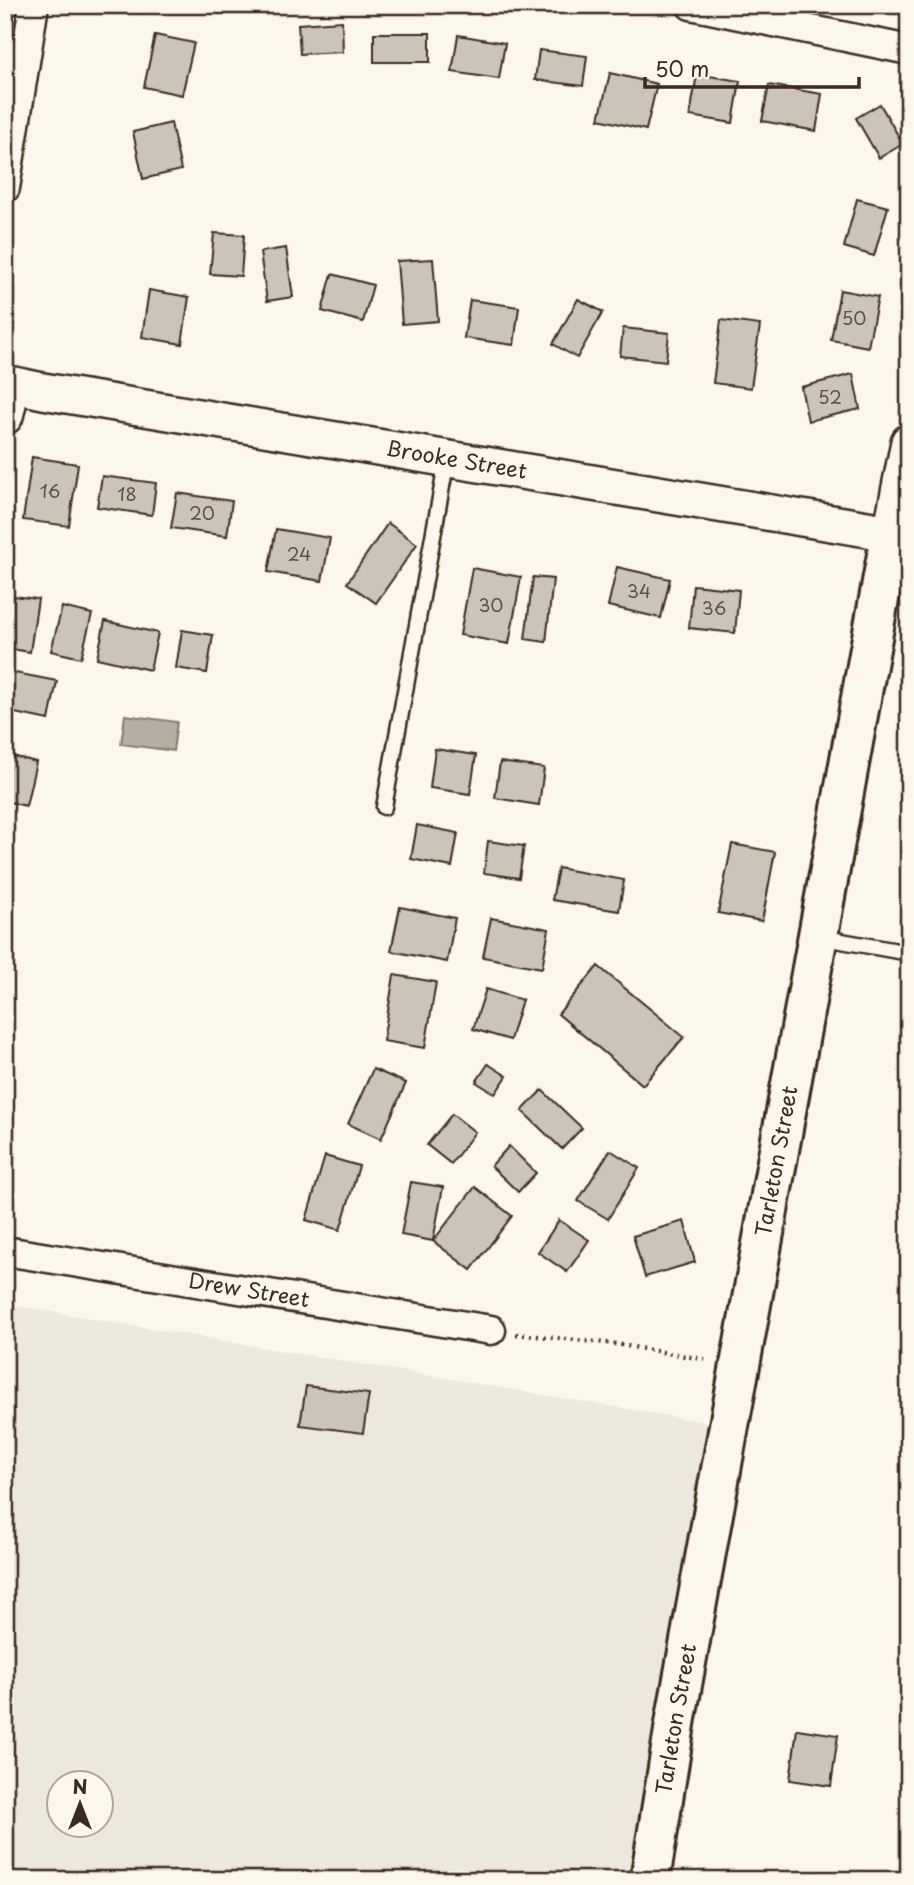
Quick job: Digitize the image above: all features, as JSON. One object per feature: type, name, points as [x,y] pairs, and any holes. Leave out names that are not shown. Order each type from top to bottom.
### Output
[{"type":"main road","name":"Tarleton Street","points":[[650,1880],[818,937],[900,534]]},
{"type":"street","points":[[5,188],[34,5]]},
{"type":"street","points":[[691,5],[909,50]]},
{"type":"street","points":[[5,385],[8,404],[5,416]]},
{"type":"street","name":"Brooke Street","points":[[5,385],[900,534]]},
{"type":"street","name":"Tarleton Street","points":[[900,534],[909,442]]},
{"type":"street","name":"Drew Street","points":[[5,1251],[491,1330]]},
{"type":"lane","points":[[384,807],[447,457]]},
{"type":"lane","points":[[818,937],[909,953]]},
{"type":"path","points":[[491,1330],[617,1344],[740,1365]]},
{"type":"shaded area","points":[[125,715],[177,722],[173,751],[121,744]]},
{"type":"shaded area","points":[[5,1304],[710,1423],[630,1880],[5,1880]]},
{"type":"building","points":[[163,5],[215,5],[215,9]]},
{"type":"building","points":[[342,21],[343,52],[300,54],[298,24]]},
{"type":"building","points":[[374,33],[430,33],[430,62],[374,62]]},
{"type":"building","points":[[155,35],[194,43],[182,95],[144,87]]},
{"type":"building","points":[[458,35],[505,43],[499,79],[452,72]]},
{"type":"building","points":[[539,50],[587,56],[583,86],[535,80]]},
{"type":"building","points":[[610,73],[657,84],[646,130],[599,119]]},
{"type":"building","points":[[697,74],[740,81],[733,123],[690,116]]},
{"type":"building","points":[[769,85],[822,94],[816,131],[762,121]]},
{"type":"building","points":[[880,104],[903,144],[879,158],[856,118]]},
{"type":"building","points":[[171,123],[181,170],[143,179],[133,132]]},
{"type":"building","points":[[857,199],[888,207],[874,256],[844,247]]},
{"type":"building","points":[[214,233],[244,235],[241,276],[210,274]]},
{"type":"building","points":[[286,248],[293,297],[267,301],[260,252]]},
{"type":"building","points":[[433,259],[438,321],[402,324],[397,261]]},
{"type":"building","points":[[332,274],[373,285],[363,322],[322,311]]},
{"type":"building","points":[[149,290],[189,297],[182,344],[142,337]]},
{"type":"building","points":[[840,290],[878,297],[868,347],[831,340]]},
{"type":"building","points":[[578,299],[603,312],[577,358],[553,344]]},
{"type":"building","points":[[470,300],[519,307],[514,345],[464,338]]},
{"type":"building","points":[[721,320],[760,325],[751,388],[713,383]]},
{"type":"building","points":[[623,328],[669,333],[666,361],[620,356]]},
{"type":"building","points":[[853,374],[860,409],[808,421],[801,387]]},
{"type":"building","points":[[32,457],[78,464],[69,526],[23,520]]},
{"type":"building","points":[[102,476],[156,483],[152,515],[97,507]]},
{"type":"building","points":[[177,493],[232,501],[227,536],[171,528]]},
{"type":"building","points":[[388,523],[417,544],[376,603],[347,583]]},
{"type":"building","points":[[276,529],[330,538],[322,581],[268,572]]},
{"type":"building","points":[[617,567],[670,579],[661,618],[608,606]]},
{"type":"building","points":[[472,568],[521,577],[509,644],[460,635]]},
{"type":"building","points":[[533,577],[553,579],[546,642],[525,639]]},
{"type":"building","points":[[693,585],[739,590],[735,633],[689,628]]},
{"type":"building","points":[[5,595],[38,599],[30,652],[5,648]]},
{"type":"building","points":[[62,607],[92,614],[81,658],[51,651]]},
{"type":"building","points":[[105,621],[158,633],[150,670],[97,658]]},
{"type":"building","points":[[182,630],[213,635],[207,673],[176,668]]},
{"type":"building","points":[[5,671],[57,681],[49,720],[5,711]]},
{"type":"building","points":[[435,749],[476,755],[470,794],[430,788]]},
{"type":"building","points":[[5,754],[36,762],[26,806],[5,801]]},
{"type":"building","points":[[500,762],[544,768],[539,805],[495,798]]},
{"type":"building","points":[[417,825],[458,833],[452,867],[411,859]]},
{"type":"building","points":[[488,841],[524,846],[519,878],[484,873]]},
{"type":"building","points":[[732,844],[775,852],[762,921],[718,913]]},
{"type":"building","points":[[558,868],[624,880],[619,911],[552,900]]},
{"type":"building","points":[[400,907],[455,918],[447,962],[391,951]]},
{"type":"building","points":[[491,918],[549,929],[542,968],[483,957]]},
{"type":"building","points":[[598,966],[684,1037],[643,1085],[558,1014]]},
{"type":"building","points":[[394,975],[436,982],[425,1048],[383,1041]]},
{"type":"building","points":[[486,989],[522,1000],[510,1040],[473,1029]]},
{"type":"building","points":[[488,1064],[507,1076],[495,1094],[476,1082]]},
{"type":"building","points":[[373,1069],[406,1083],[381,1139],[348,1124]]},
{"type":"building","points":[[542,1090],[582,1128],[562,1149],[522,1111]]},
{"type":"building","points":[[452,1114],[475,1132],[451,1164],[427,1145]]},
{"type":"building","points":[[509,1146],[536,1173],[518,1192],[491,1166]]},
{"type":"building","points":[[610,1150],[639,1168],[608,1219],[578,1201]]},
{"type":"building","points":[[325,1156],[359,1166],[340,1230],[306,1220]]},
{"type":"building","points":[[411,1182],[443,1187],[433,1241],[401,1235]]},
{"type":"building","points":[[475,1187],[512,1216],[471,1270],[433,1241]]},
{"type":"building","points":[[559,1220],[589,1240],[567,1272],[538,1252]]},
{"type":"building","points":[[684,1221],[695,1262],[645,1277],[633,1236]]},
{"type":"building","points":[[306,1386],[369,1394],[363,1433],[300,1425]]},
{"type":"building","points":[[797,1729],[838,1735],[831,1786],[790,1780]]}]
